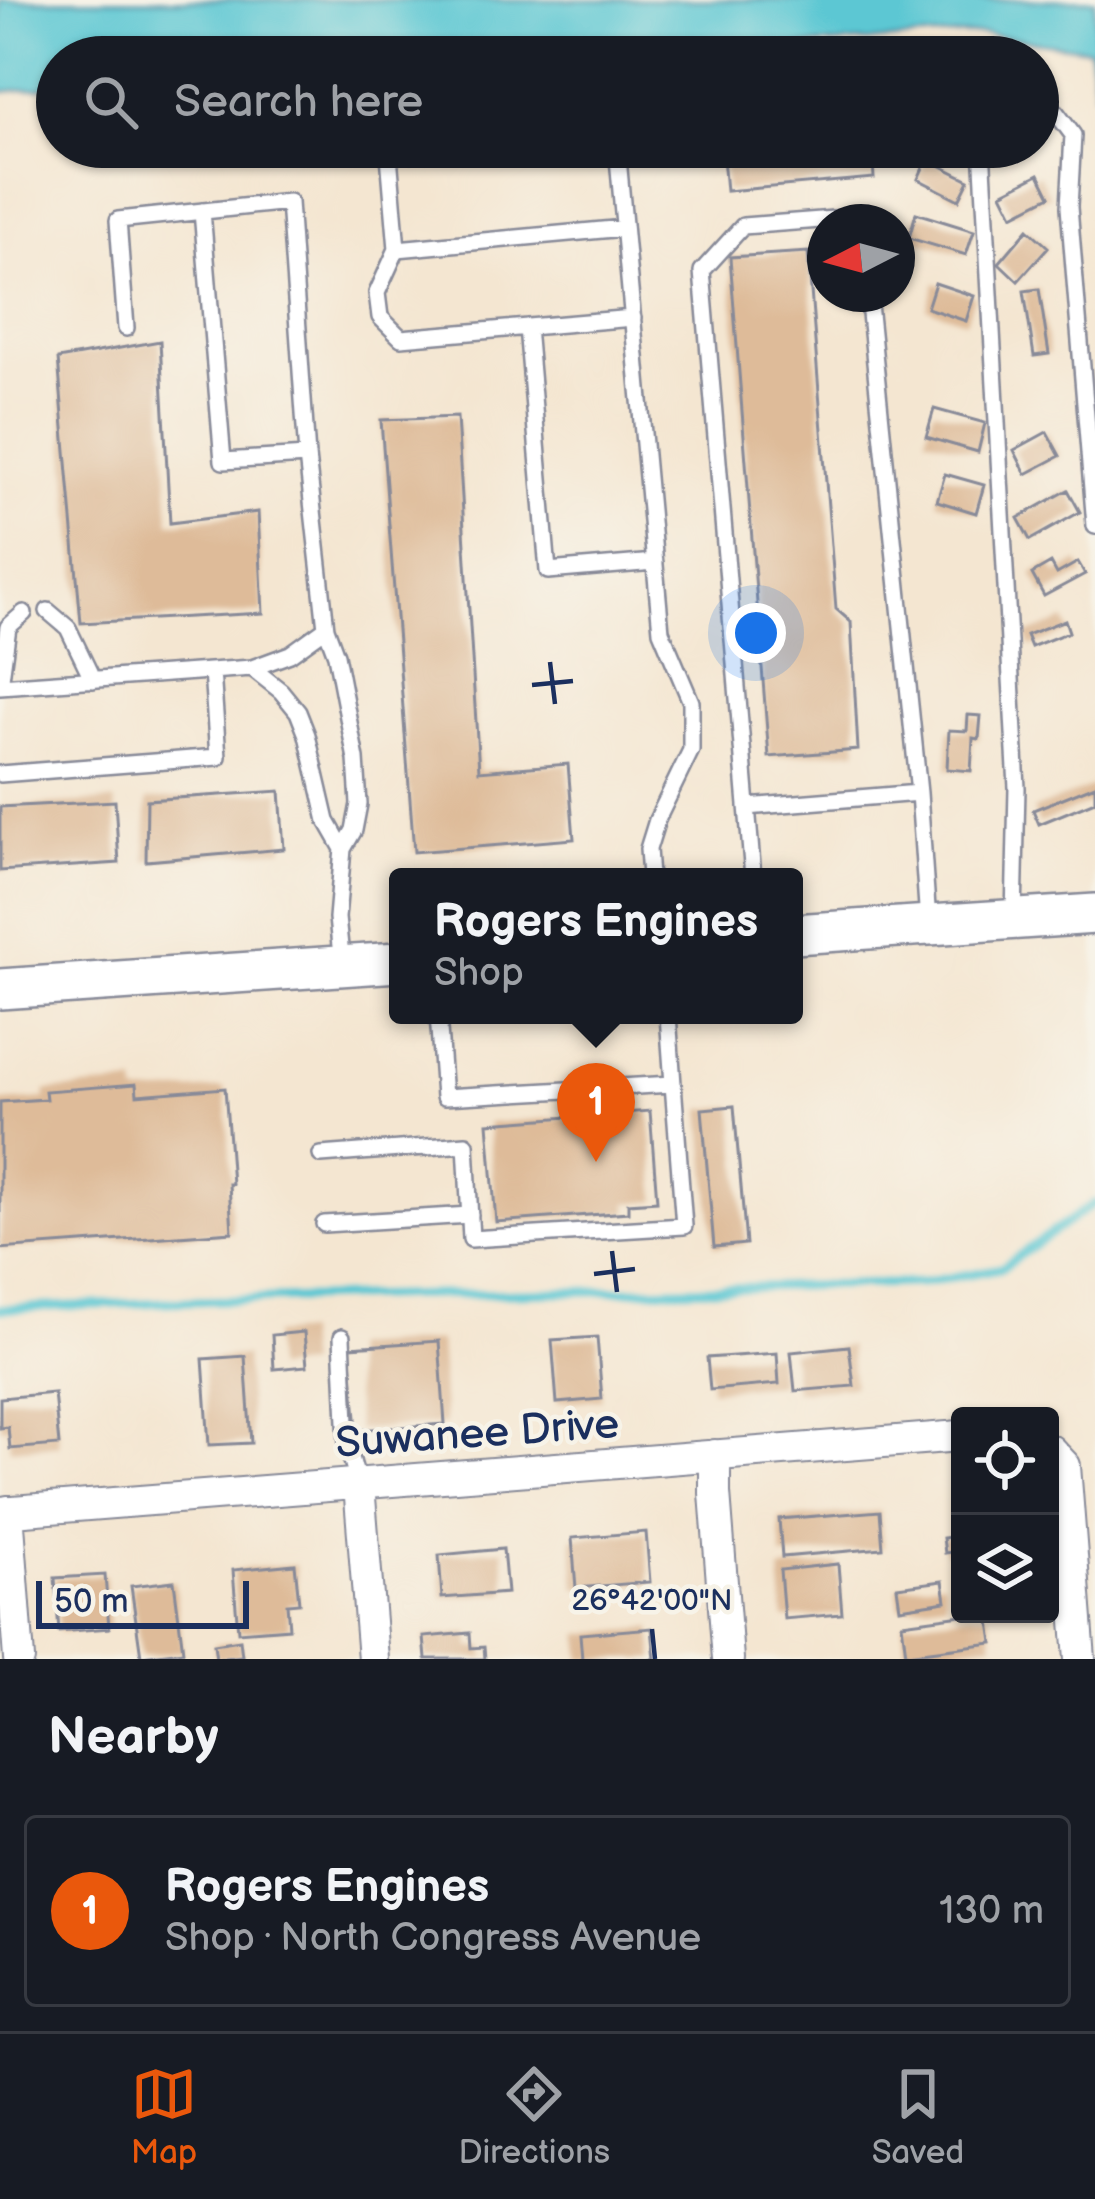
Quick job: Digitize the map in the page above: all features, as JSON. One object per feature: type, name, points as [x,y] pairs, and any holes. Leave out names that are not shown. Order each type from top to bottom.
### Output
[{"type":"street","points":[[803,933],[1095,914]]},
{"type":"street","points":[[0,989],[389,962]]},
{"type":"street","name":"Suwanee Drive","points":[[4,1511],[951,1437]]},
{"type":"street","points":[[715,1455],[728,1659]]},
{"type":"street","points":[[1059,1460],[1065,1466],[1080,1659]]},
{"type":"street","points":[[359,1485],[373,1659]]},
{"type":"street","points":[[4,1511],[19,1659]]},
{"type":"lane","points":[[1059,116],[1073,135],[1069,207],[1095,526]]},
{"type":"lane","points":[[390,168],[397,249],[377,293],[380,317],[401,338],[632,318]]},
{"type":"lane","points":[[619,168],[661,631],[691,702],[691,750],[657,820],[648,849],[649,868]]},
{"type":"lane","points":[[983,168],[1017,788],[1013,919]]},
{"type":"lane","points":[[126,328],[118,220],[289,202],[307,456],[326,628],[356,759],[359,804],[354,830],[343,849],[337,918],[342,965]]},
{"type":"lane","points":[[202,211],[224,461],[307,456]]},
{"type":"lane","points":[[752,868],[702,272],[743,226],[807,221]]},
{"type":"lane","points":[[397,249],[625,228]]},
{"type":"lane","points":[[870,312],[929,925]]},
{"type":"lane","points":[[527,327],[548,572],[655,562]]},
{"type":"lane","points":[[48,611],[68,628],[93,680]]},
{"type":"lane","points":[[24,613],[8,627],[0,686],[252,668],[290,654],[326,628]]},
{"type":"lane","points":[[252,668],[298,712],[327,821],[343,849]]},
{"type":"lane","points":[[0,774],[218,758],[212,670]]},
{"type":"lane","points":[[747,807],[919,794]]},
{"type":"lane","points":[[439,1024],[444,1097],[674,1084]]},
{"type":"lane","points":[[321,1155],[466,1144],[471,1239],[684,1226],[669,1024]]},
{"type":"lane","points":[[324,1225],[470,1215]]},
{"type":"lane","points":[[342,1336],[347,1444],[359,1485]]},
{"type":"water","points":[[0,0],[1095,0],[1095,94],[1089,49],[1059,45],[1059,36],[983,34],[36,36],[36,88],[0,92]]},
{"type":"building","points":[[724,168],[873,168],[874,178],[726,191]]},
{"type":"building","points":[[923,168],[945,168],[969,180],[959,200],[918,179]]},
{"type":"building","points":[[1039,174],[1050,196],[1013,215],[1002,193]]},
{"type":"building","points":[[916,213],[974,231],[966,255],[915,240]]},
{"type":"building","points":[[1028,229],[1048,247],[1018,281],[999,263]]},
{"type":"building","points":[[807,252],[807,312],[813,312],[836,609],[851,622],[858,750],[769,757],[730,257]]},
{"type":"building","points":[[935,283],[974,296],[966,321],[927,308]]},
{"type":"building","points":[[1039,289],[1049,354],[1034,356],[1024,291]]},
{"type":"building","points":[[160,341],[170,523],[258,512],[263,613],[81,623],[58,359]]},
{"type":"building","points":[[934,409],[985,423],[978,452],[926,437]]},
{"type":"building","points":[[457,417],[479,771],[568,764],[574,839],[414,852],[381,420]]},
{"type":"building","points":[[1047,432],[1060,456],[1026,474],[1014,450]]},
{"type":"building","points":[[945,474],[984,485],[976,513],[937,501]]},
{"type":"building","points":[[1068,490],[1080,512],[1030,540],[1018,518]]},
{"type":"building","points":[[1078,562],[1085,574],[1044,596],[1032,574],[1051,563],[1057,574]]},
{"type":"building","points":[[1065,620],[1069,632],[1031,647],[1026,635]]},
{"type":"building","points":[[968,715],[981,716],[979,739],[973,738],[971,771],[947,769],[949,730],[967,731]]},
{"type":"building","points":[[1095,785],[1095,801],[1039,824],[1033,810]]},
{"type":"building","points":[[280,791],[284,849],[146,861],[147,800]]},
{"type":"building","points":[[115,801],[119,863],[0,871],[0,807]]},
{"type":"building","points":[[136,1084],[137,1095],[225,1088],[232,1232],[0,1249],[0,1102],[46,1099],[45,1091]]},
{"type":"building","points":[[734,1106],[746,1244],[714,1247],[702,1109]]},
{"type":"building","points":[[650,1111],[657,1201],[628,1203],[628,1212],[496,1222],[488,1123]]},
{"type":"building","points":[[304,1332],[307,1366],[274,1369],[272,1335]]},
{"type":"building","points":[[597,1337],[602,1399],[557,1403],[552,1340]]},
{"type":"building","points":[[439,1341],[445,1424],[357,1430],[350,1347]]},
{"type":"building","points":[[849,1346],[854,1386],[795,1391],[791,1352]]},
{"type":"building","points":[[777,1353],[779,1384],[710,1390],[707,1358]]},
{"type":"building","points":[[245,1356],[251,1443],[209,1445],[203,1359]]},
{"type":"building","points":[[54,1393],[59,1445],[10,1449],[8,1427],[0,1428],[0,1398]]},
{"type":"building","points":[[880,1511],[883,1548],[782,1557],[779,1519]]},
{"type":"building","points":[[646,1532],[650,1582],[576,1588],[572,1538]]},
{"type":"building","points":[[951,1537],[951,1552],[945,1553],[943,1538]]},
{"type":"building","points":[[503,1549],[507,1593],[442,1598],[439,1555]]},
{"type":"building","points":[[295,1564],[299,1603],[287,1604],[289,1628],[238,1632],[233,1570]]},
{"type":"building","points":[[838,1564],[842,1614],[784,1619],[780,1570]]},
{"type":"building","points":[[105,1575],[109,1628],[59,1632],[55,1578]]},
{"type":"building","points":[[174,1581],[183,1651],[141,1656],[131,1586]]},
{"type":"building","points":[[943,1581],[946,1601],[900,1608],[897,1587]]},
{"type":"building","points":[[951,1616],[951,1623],[990,1623],[993,1643],[906,1654],[902,1623]]},
{"type":"building","points":[[652,1628],[655,1659],[582,1659],[580,1634]]},
{"type":"building","points":[[470,1633],[471,1648],[484,1647],[485,1659],[426,1659],[424,1637]]},
{"type":"building","points":[[240,1640],[242,1656],[216,1659],[214,1644]]},
{"type":"waterway","points":[[0,1309],[921,1283],[1001,1268],[1095,1203]]},
{"type":"place","name":"Rogers Engines","points":[[596,1162]]}]
